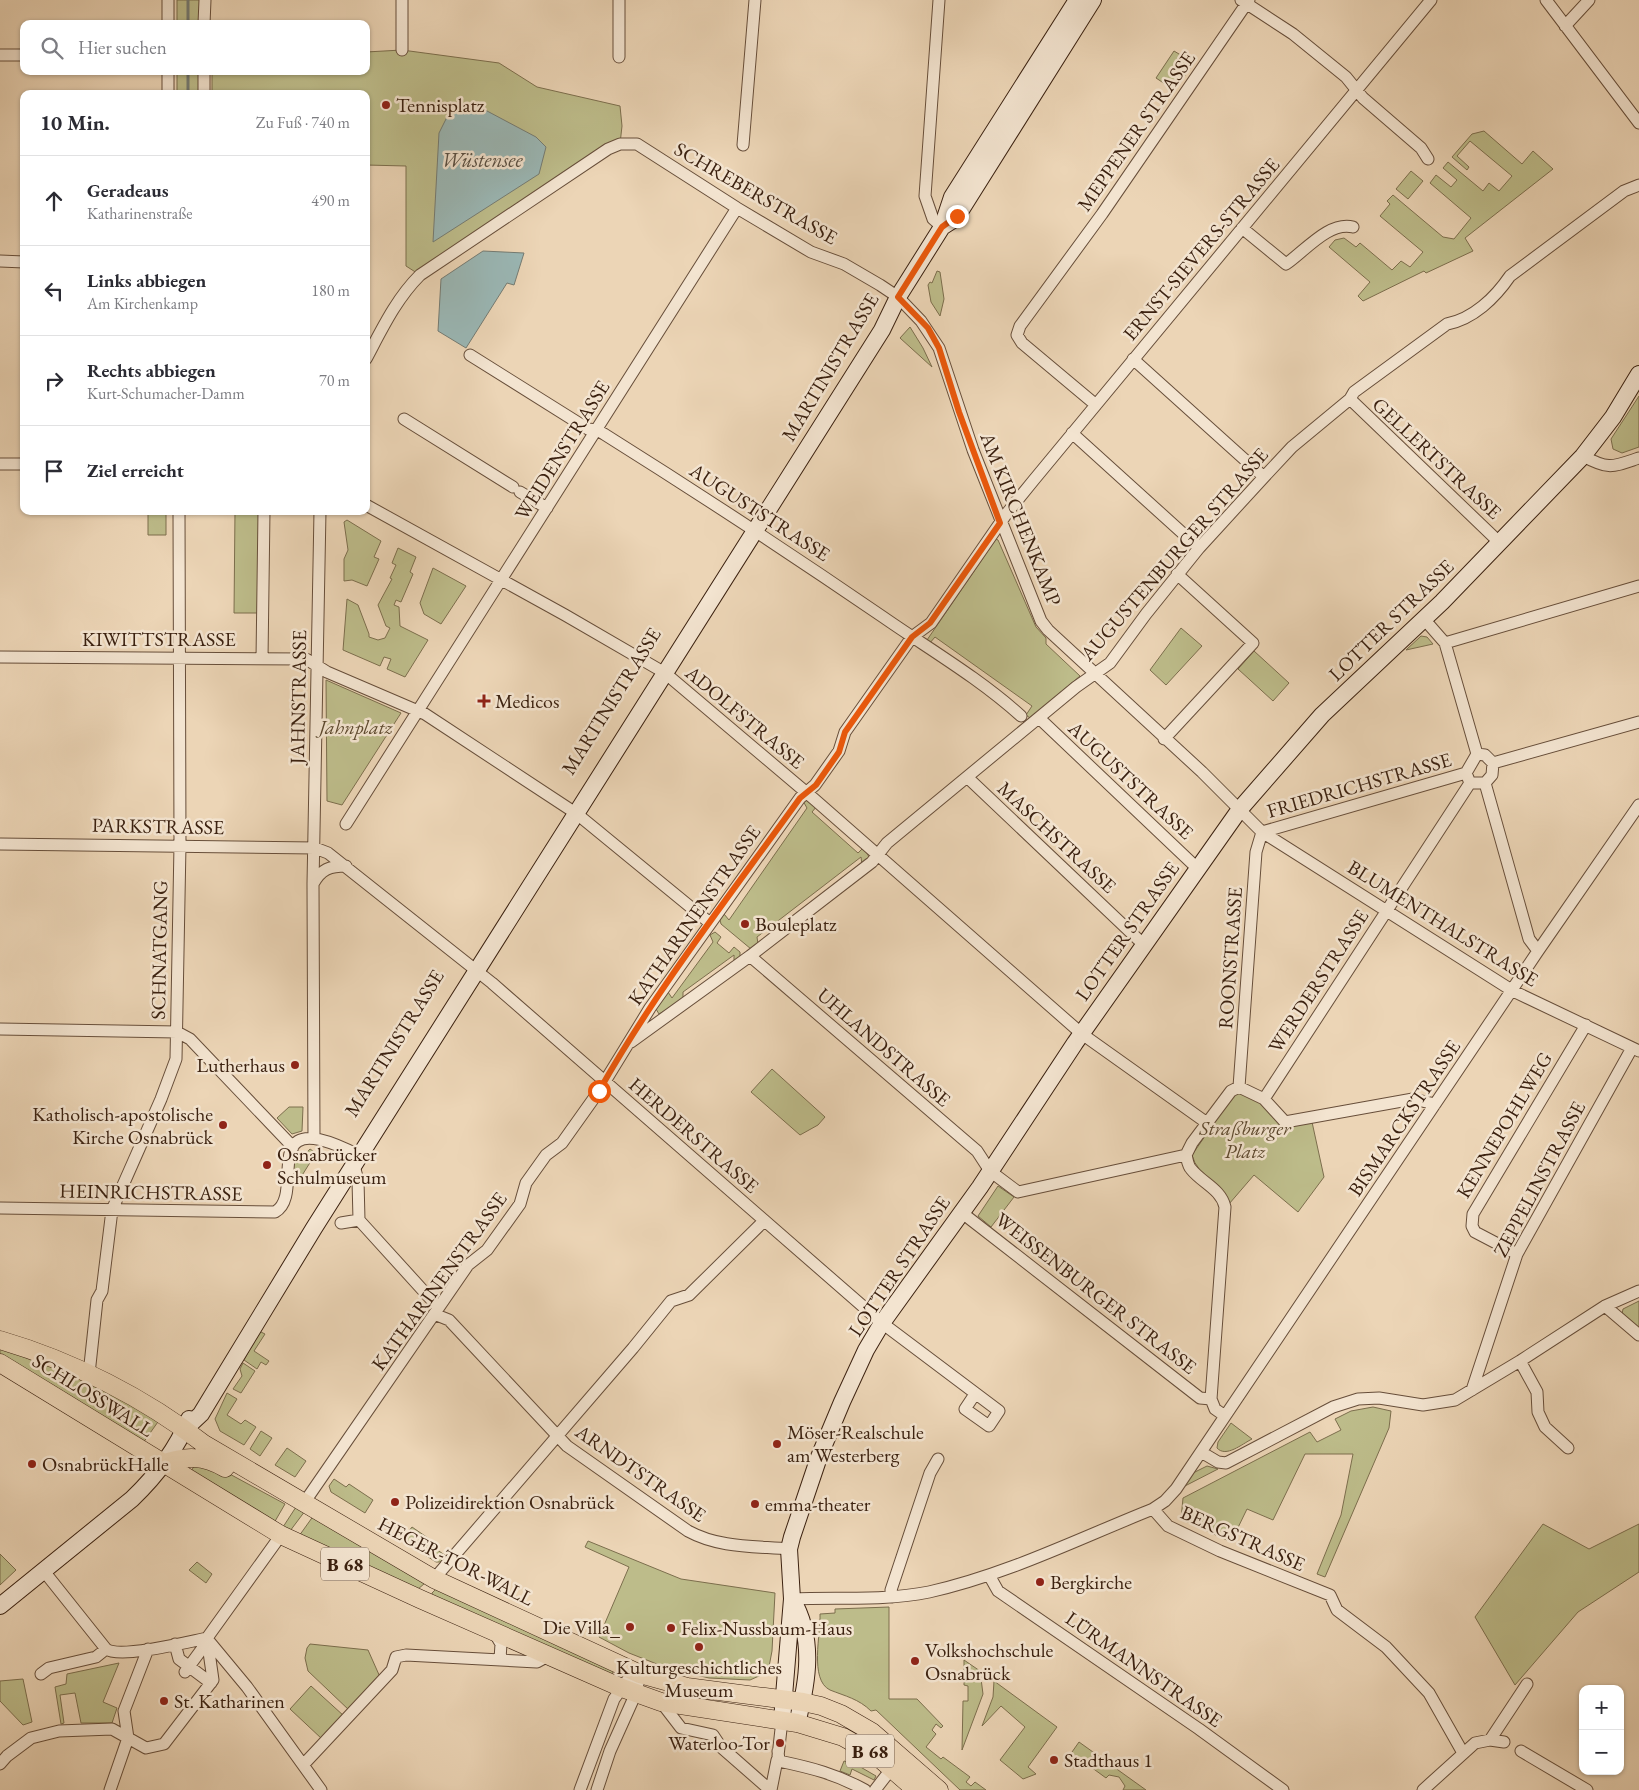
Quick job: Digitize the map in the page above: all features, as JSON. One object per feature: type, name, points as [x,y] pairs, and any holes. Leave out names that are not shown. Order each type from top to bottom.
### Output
[{"type":"main road","points":[[942,227],[952,198],[1076,0]]},
{"type":"main road","points":[[942,227],[953,220],[961,210],[1093,0]]},
{"type":"main road","name":"MARTINISTRASSE","points":[[0,1606],[132,1500],[163,1464],[184,1429],[193,1409],[356,1163],[472,969],[751,527],[877,320],[898,297],[942,227]]},
{"type":"main road","name":"LOTTER STRASSE","points":[[790,1721],[785,1700],[792,1599],[789,1549],[798,1514],[819,1457],[866,1350],[882,1323],[990,1171],[1144,944],[1240,809],[1321,716],[1424,619],[1583,456],[1613,417],[1639,374]]},
{"type":"main road","name":"SCHLOSSWALL","points":[[0,1340],[26,1348],[89,1374],[184,1429]]},
{"type":"main road","name":"SCHLOSSWALL","points":[[0,1363],[163,1464]]},
{"type":"main road","name":"HEGER-TOR-WALL","points":[[184,1429],[204,1444],[434,1579],[637,1673],[687,1687],[785,1700]]},
{"type":"main road","points":[[163,1464],[192,1457],[206,1459],[264,1491],[298,1500]]},
{"type":"main road","name":"B 68","points":[[163,1464],[281,1534],[548,1656],[629,1691],[661,1702],[790,1721],[815,1727],[850,1741],[878,1757],[916,1790]]},
{"type":"main road","name":"LOTTER STRASSE","points":[[790,1721],[803,1702],[808,1665],[807,1636],[801,1615],[792,1599]]},
{"type":"main road","name":"B 68","points":[[785,1700],[821,1706],[857,1722],[889,1745],[939,1790]]},
{"type":"street","points":[[168,0],[168,20]]},
{"type":"street","points":[[204,20],[205,0]]},
{"type":"street","points":[[402,0],[402,50]]},
{"type":"street","points":[[619,0],[619,57]]},
{"type":"street","points":[[743,145],[755,0]]},
{"type":"street","points":[[939,0],[925,196],[933,219],[942,227]]},
{"type":"street","name":"ERNST-SIEVERS-STRASSE","points":[[1000,523],[1072,433],[1431,0]]},
{"type":"street","points":[[1546,0],[1639,123]]},
{"type":"street","points":[[1565,26],[1590,0]]},
{"type":"street","points":[[1246,1],[1293,34],[1346,77],[1357,91],[1421,148],[1428,159]]},
{"type":"street","name":"MEPPENER STRASSE","points":[[1096,405],[1022,343],[1017,335],[1020,326],[1053,282],[1246,1]]},
{"type":"street","points":[[0,55],[20,55]]},
{"type":"street","points":[[168,75],[168,90]]},
{"type":"street","points":[[204,75],[204,90]]},
{"type":"street","name":"SCHREBERSTRASSE","points":[[370,352],[397,303],[407,288],[420,275],[608,149],[620,144],[637,144],[737,208],[811,252],[844,264],[898,297]]},
{"type":"street","name":"AUGUSTENBURGER STRASSE","points":[[628,1044],[750,956],[872,862],[887,843],[1076,688],[1110,663],[1199,548],[1292,447],[1351,396],[1447,324],[1461,321],[1469,316],[1497,295],[1510,276],[1637,186]]},
{"type":"street","name":"WEIDENSTRASSE","points":[[417,711],[737,208]]},
{"type":"street","points":[[1242,228],[1286,264],[1323,235],[1344,225],[1353,228]]},
{"type":"street","points":[[0,261],[20,262]]},
{"type":"street","name":"AM KIRCHENKAMP","points":[[898,297],[928,328],[939,348],[959,412],[1000,523],[1041,621],[1048,630],[1240,809]]},
{"type":"street","name":"AUGUSTSTRASSE","points":[[470,355],[588,429],[597,430],[751,527],[1003,700],[1021,716]]},
{"type":"street","points":[[1133,360],[1264,477]]},
{"type":"street","name":"GELLERTSTRASSE","points":[[1351,396],[1372,423],[1500,543]]},
{"type":"street","points":[[404,419],[547,508]]},
{"type":"street","points":[[1072,433],[1199,548]]},
{"type":"street","points":[[1583,456],[1601,466],[1615,466],[1639,458]]},
{"type":"street","points":[[0,464],[20,464]]},
{"type":"street","name":"ADOLFSTRASSE","points":[[370,507],[661,670],[807,793],[1082,1034],[1207,1123]]},
{"type":"street","name":"SCHNATGANG","points":[[89,1374],[97,1300],[102,1291],[112,1210],[162,1099],[176,1059],[180,845],[180,515]]},
{"type":"street","points":[[262,659],[264,515]]},
{"type":"street","name":"JAHNSTRASSE","points":[[314,1138],[313,884],[320,515]]},
{"type":"street","name":"KATHARINENSTRASSE","points":[[298,1500],[404,1359],[468,1265],[487,1250],[520,1204],[526,1183],[546,1154],[562,1143],[605,1081],[650,1008],[800,798],[816,785],[839,752],[845,732],[912,637],[930,623],[1000,523]]},
{"type":"street","points":[[1164,738],[1253,643],[1178,574]]},
{"type":"street","points":[[1445,643],[1639,586]]},
{"type":"street","points":[[1424,619],[1445,643],[1477,754],[1485,755],[1493,763],[1492,775],[1485,783],[1529,940],[1538,951]]},
{"type":"street","name":"KIWITTSTRASSE","points":[[0,657],[306,659],[316,664]]},
{"type":"street","points":[[316,664],[327,672],[417,711],[572,811],[710,924]]},
{"type":"street","points":[[346,824],[417,711]]},
{"type":"street","name":"AUGUSTSTRASSE","points":[[1039,718],[1197,868]]},
{"type":"street","points":[[1493,763],[1639,722]]},
{"type":"street","name":"WERDERSTRASSE","points":[[1264,1099],[1386,910],[1468,778],[1477,754]]},
{"type":"street","name":"MASCHSTRASSE","points":[[967,777],[1144,944]]},
{"type":"street","name":"FRIEDRICHSTRASSE","points":[[1262,832],[1468,778],[1485,783]]},
{"type":"street","name":"BISMARCKSTRASSE","points":[[1153,1508],[1166,1501],[1176,1489],[1513,991],[1538,951],[1639,805]]},
{"type":"street","name":"BLUMENTHALSTRASSE","points":[[1240,809],[1262,832],[1513,991],[1635,1049]]},
{"type":"street","name":"ROONSTRASSE","points":[[1239,1087],[1256,852],[1262,832]]},
{"type":"street","name":"PARKSTRASSE","points":[[0,844],[315,848]]},
{"type":"street","name":"HERDERSTRASSE","points":[[315,848],[328,852],[472,969],[492,983],[882,1323],[975,1394]]},
{"type":"street","points":[[313,884],[324,870],[333,866],[346,866]]},
{"type":"street","name":"UHLANDSTRASSE","points":[[750,956],[977,1151],[990,1171],[1018,1192],[1186,1155]]},
{"type":"street","points":[[650,1008],[654,1017],[662,1020]]},
{"type":"street","name":"KENNEPOHLWEG","points":[[1517,1254],[1474,1232],[1472,1226],[1473,1214],[1586,1025]]},
{"type":"street","points":[[0,1029],[177,1032],[190,1039],[293,1148],[298,1142],[314,1138],[356,1163],[359,1220],[341,1223]]},
{"type":"street","name":"ZEPPELINSTRASSE","points":[[1472,1390],[1517,1254],[1635,1049]]},
{"type":"street","points":[[1225,1416],[1215,1409],[1211,1399],[1225,1207],[1223,1199],[1190,1168],[1186,1155],[1207,1123],[1231,1091],[1239,1087],[1264,1099],[1285,1122],[1413,1099],[1435,1104]]},
{"type":"street","name":"HEINRICHSTRASSE","points":[[0,1208],[275,1212],[284,1205],[287,1190],[287,1160],[293,1148]]},
{"type":"street","name":"WEISSENBURGER STRASSE","points":[[961,1212],[1200,1398],[1211,1399]]},
{"type":"street","name":"ARNDTSTRASSE","points":[[359,1220],[436,1310],[449,1320],[573,1451],[688,1531],[704,1540],[725,1545],[789,1549]]},
{"type":"street","points":[[434,1579],[671,1300],[689,1295],[764,1221]]},
{"type":"street","points":[[1201,1452],[1218,1462],[1226,1463],[1333,1407],[1358,1399],[1379,1398],[1423,1405],[1455,1400],[1605,1306],[1639,1291]]},
{"type":"street","points":[[1605,1306],[1639,1335]]},
{"type":"street","points":[[1520,1361],[1537,1392],[1538,1412],[1545,1427],[1568,1448]]},
{"type":"street","points":[[892,1597],[891,1590],[930,1473],[938,1459]]},
{"type":"street","name":"BERGSTRASSE","points":[[792,1599],[892,1597],[928,1592],[989,1575],[1153,1508],[1168,1526],[1220,1551],[1330,1595],[1337,1610],[1386,1647],[1429,1693],[1463,1753]]},
{"type":"street","points":[[187,1669],[281,1534]]},
{"type":"street","points":[[43,1570],[106,1649],[112,1653],[207,1640]]},
{"type":"street","name":"LÜRMANNSTRASSE","points":[[989,1575],[998,1591],[1199,1729],[1283,1790]]},
{"type":"street","points":[[494,1632],[501,1644],[500,1659]]},
{"type":"street","points":[[207,1640],[247,1687],[321,1789]]},
{"type":"street","points":[[207,1640],[212,1682]]},
{"type":"street","points":[[175,1644],[179,1659],[187,1669],[212,1682]]},
{"type":"street","points":[[41,1674],[48,1668],[96,1658],[106,1649]]},
{"type":"street","points":[[0,1764],[7,1756],[31,1738],[59,1731],[119,1724],[148,1649]]},
{"type":"street","points":[[304,1764],[392,1670],[396,1657],[406,1655],[537,1662],[548,1656]]},
{"type":"street","points":[[106,1727],[122,1732],[128,1738],[146,1748],[164,1744],[222,1670],[230,1668]]},
{"type":"street","points":[[597,1790],[629,1691],[637,1673]]},
{"type":"street","points":[[1490,1740],[1527,1684]]},
{"type":"street","points":[[580,1790],[614,1699],[629,1691]]},
{"type":"street","points":[[661,1702],[681,1728],[713,1735],[721,1747],[771,1790],[778,1756],[790,1721]]},
{"type":"street","points":[[110,1790],[128,1738],[124,1711]]},
{"type":"street","points":[[1423,1790],[1475,1743],[1490,1740],[1504,1742]]},
{"type":"street","points":[[1521,1751],[1587,1790]]},
{"type":"street","points":[[778,1756],[838,1776],[866,1790]]},
{"type":"street","points":[[875,1790],[892,1768]]},
{"type":"green space","points":[[177,0],[200,0],[200,20],[177,20]]},
{"type":"green space","points":[[402,50],[499,63],[537,87],[620,106],[622,126],[620,144],[420,275],[406,266],[406,166],[370,165],[370,90],[212,90],[212,75],[370,75],[370,52]]},
{"type":"green space","points":[[1174,51],[1194,63],[1174,90],[1156,78]]},
{"type":"green space","points":[[177,75],[201,75],[200,90],[177,90]]},
{"type":"green space","points":[[1484,131],[1522,164],[1533,151],[1553,169],[1465,238],[1473,251],[1426,273],[1424,271],[1363,301],[1358,296],[1370,282],[1329,247],[1335,240],[1344,238],[1356,247],[1360,243],[1392,270],[1401,261],[1410,267],[1423,252],[1380,216],[1390,204],[1387,201],[1393,195],[1443,237],[1454,239],[1471,218],[1430,183],[1436,175],[1451,187],[1457,180],[1443,168],[1448,162],[1483,191],[1489,183],[1499,191],[1512,176],[1470,141],[1457,156],[1469,167],[1467,170],[1452,157],[1472,134]]},
{"type":"green space","points":[[1411,171],[1423,181],[1408,199],[1396,189]]},
{"type":"green space","points":[[937,271],[940,272],[944,299],[940,316],[931,302],[928,285],[930,282],[932,283]]},
{"type":"green space","points":[[910,327],[923,348],[932,367],[900,338]]},
{"type":"green space","points":[[1639,396],[1639,447],[1622,453],[1613,449],[1611,439]]},
{"type":"green space","points":[[148,515],[166,515],[166,535],[148,535]]},
{"type":"green space","points":[[235,515],[259,515],[259,613],[234,613]]},
{"type":"green space","points":[[347,520],[381,541],[374,557],[379,559],[367,586],[352,580],[344,581],[344,559],[348,550],[344,522]]},
{"type":"green space","points":[[996,539],[1036,627],[1046,638],[1046,644],[1080,676],[1030,718],[1026,715],[1032,706],[935,637],[929,644],[927,640]]},
{"type":"green space","points":[[398,548],[416,557],[410,572],[413,574],[401,602],[396,600],[394,605],[399,607],[400,626],[428,640],[405,677],[387,669],[391,659],[384,657],[380,666],[343,650],[347,599],[358,605],[369,637],[378,640],[385,638],[390,628],[386,626],[378,605],[392,579],[390,578],[396,565],[392,563]]},
{"type":"green space","points":[[433,568],[466,586],[441,624],[424,614],[420,603]]},
{"type":"green space","points":[[1181,628],[1202,646],[1166,685],[1150,670]]},
{"type":"green space","points":[[1421,636],[1427,637],[1433,644],[1406,650]]},
{"type":"green space","points":[[1254,651],[1289,683],[1273,701],[1238,669]]},
{"type":"green space","name":"Jahnplatz","points":[[326,680],[401,713],[342,805],[327,801]]},
{"type":"green space","points":[[808,799],[817,806],[812,812],[858,853],[864,847],[869,857],[862,865],[861,857],[757,937],[758,944],[751,949],[721,924],[720,920],[724,914],[729,920],[807,808],[803,801]]},
{"type":"green space","points":[[715,932],[721,937],[717,943],[729,953],[734,947],[740,952],[740,957],[734,962],[734,955],[683,992],[683,1000],[659,1014],[656,1009],[668,992],[672,998],[713,942],[710,935]]},
{"type":"green space","points":[[772,1069],[825,1117],[818,1125],[800,1135],[751,1092]]},
{"type":"green space","name":"Straßburger Platz","points":[[1239,1092],[1261,1102],[1276,1120],[1312,1122],[1324,1177],[1298,1212],[1254,1175],[1229,1204],[1222,1190],[1195,1163],[1192,1155],[1234,1094]]},
{"type":"green space","points":[[289,1107],[303,1107],[302,1131],[292,1134],[277,1118]]},
{"type":"green space","points":[[310,1149],[316,1153],[296,1185],[292,1184],[294,1154],[301,1159]]},
{"type":"green space","points":[[998,1186],[1014,1197],[991,1227],[978,1216]]},
{"type":"green space","points":[[1639,1301],[1639,1328],[1622,1314],[1623,1309]]},
{"type":"green space","points":[[259,1331],[265,1334],[254,1351],[269,1361],[266,1365],[261,1362],[257,1369],[244,1360]]},
{"type":"green space","points":[[0,1345],[72,1371],[160,1419],[143,1443],[0,1357]]},
{"type":"green space","points":[[243,1363],[255,1371],[241,1393],[233,1389],[242,1376],[240,1369]]},
{"type":"green space","points":[[227,1393],[237,1399],[227,1415],[241,1424],[245,1420],[256,1427],[244,1445],[220,1431],[215,1419]]},
{"type":"green space","points":[[1373,1407],[1391,1411],[1389,1428],[1325,1577],[1317,1574],[1341,1515],[1353,1454],[1305,1454],[1273,1520],[1247,1509],[1231,1542],[1181,1519],[1183,1498],[1310,1432],[1317,1442],[1341,1430],[1335,1419],[1351,1411]]},
{"type":"green space","points":[[1231,1423],[1252,1439],[1229,1451],[1221,1451],[1217,1448],[1218,1442]]},
{"type":"green space","points":[[261,1431],[272,1438],[260,1456],[250,1449]]},
{"type":"green space","points":[[287,1448],[306,1461],[295,1477],[275,1465]]},
{"type":"green space","points":[[197,1461],[213,1465],[285,1504],[274,1523],[190,1473]]},
{"type":"green space","points":[[1207,1466],[1218,1469],[1183,1487],[1193,1473]]},
{"type":"green space","points":[[334,1479],[346,1487],[349,1484],[373,1500],[365,1513],[331,1492],[329,1486]]},
{"type":"green space","points":[[296,1507],[305,1511],[290,1531],[283,1527]]},
{"type":"green space","points":[[314,1515],[425,1583],[417,1590],[299,1536]]},
{"type":"green space","points":[[1543,1524],[1589,1549],[1639,1524],[1639,1572],[1578,1612],[1515,1685],[1475,1617]]},
{"type":"green space","points":[[412,1527],[438,1545],[436,1549],[446,1556],[440,1562],[436,1562],[402,1540]]},
{"type":"green space","points":[[588,1541],[681,1579],[775,1593],[772,1651],[768,1672],[750,1680],[709,1678],[667,1668],[629,1653],[599,1637],[629,1567],[585,1547]]},
{"type":"green space","points":[[0,1554],[16,1570],[0,1585]]},
{"type":"green space","points":[[197,1562],[212,1574],[206,1583],[189,1570]]},
{"type":"green space","points":[[438,1587],[616,1668],[611,1675],[433,1598],[432,1593]]},
{"type":"green space","points":[[889,1607],[889,1699],[917,1699],[943,1726],[941,1728],[936,1724],[932,1730],[936,1734],[926,1747],[970,1777],[966,1782],[971,1786],[975,1782],[986,1790],[960,1790],[876,1710],[871,1711],[857,1701],[830,1690],[824,1685],[818,1667],[820,1614],[835,1613],[835,1609]]},
{"type":"green space","points":[[310,1644],[368,1650],[380,1677],[350,1711],[308,1671],[305,1658]]},
{"type":"green space","points":[[964,1660],[980,1671],[983,1694],[962,1750],[963,1701],[968,1701],[968,1686],[964,1685]]},
{"type":"green space","points":[[119,1663],[103,1702],[117,1708],[112,1723],[81,1723],[75,1693],[60,1695],[64,1723],[61,1724],[55,1687],[66,1684],[67,1674]]},
{"type":"green space","points":[[23,1679],[32,1722],[23,1725],[0,1701],[0,1681]]},
{"type":"green space","points":[[994,1681],[1057,1727],[1028,1767],[1036,1774],[1023,1779],[1000,1760],[1025,1727],[1001,1706],[982,1726],[993,1697]]},
{"type":"green space","points":[[311,1686],[344,1716],[322,1739],[290,1709]]},
{"type":"green space","points":[[1079,1742],[1146,1790],[1123,1790],[1125,1786],[1119,1777],[1109,1775],[1106,1778],[1080,1759],[1074,1768],[1065,1762]]},
{"type":"green space","points":[[844,1761],[857,1765],[876,1776],[874,1780],[852,1769],[850,1775],[840,1771]]},
{"type":"water","name":"Wüstensee","points":[[472,103],[536,137],[546,147],[539,174],[433,242],[439,133],[450,111]]},
{"type":"water","points":[[483,251],[524,253],[514,285],[507,283],[466,348],[438,331],[441,279]]},
{"type":"waterway","points":[[188,0],[188,20]]},
{"type":"waterway","points":[[188,75],[188,90]]},
{"type":"place","name":"Tennisplatz","points":[[386,105]]},
{"type":"place","name":"Medicos","points":[[484,701]]},
{"type":"place","name":"Bouleplatz","points":[[745,924]]},
{"type":"place","name":"Lutherhaus","points":[[295,1065]]},
{"type":"place","name":"Katholisch-apostolische Kirche Osnabrück","points":[[223,1125]]},
{"type":"place","name":"Osnabrücker Schulmuseum","points":[[267,1165]]},
{"type":"place","name":"Möser-Realschule am Westerberg","points":[[777,1444]]},
{"type":"place","name":"OsnabrückHalle","points":[[32,1464]]},
{"type":"place","name":"Polizeidirektion Osnabrück","points":[[395,1502]]},
{"type":"place","name":"emma-theater","points":[[755,1504]]},
{"type":"place","name":"Bergkirche","points":[[1040,1582]]},
{"type":"place","name":"Die Villa_","points":[[630,1627]]},
{"type":"place","name":"Felix-Nussbaum-Haus","points":[[671,1628]]},
{"type":"place","name":"Kulturgeschichtliches Museum","points":[[699,1647]]},
{"type":"place","name":"Volkshochschule Osnabrück","points":[[915,1661]]},
{"type":"place","name":"St. Katharinen","points":[[164,1701]]},
{"type":"place","name":"Waterloo-Tor","points":[[780,1743]]},
{"type":"place","name":"Stadthaus 1","points":[[1054,1760]]},
{"type":"route","points":[[599,1091],[650,1008],[800,798],[816,785],[839,752],[845,732],[912,637],[930,623],[1000,523],[959,412],[939,348],[928,328],[898,297],[942,227],[957,216]]}]
